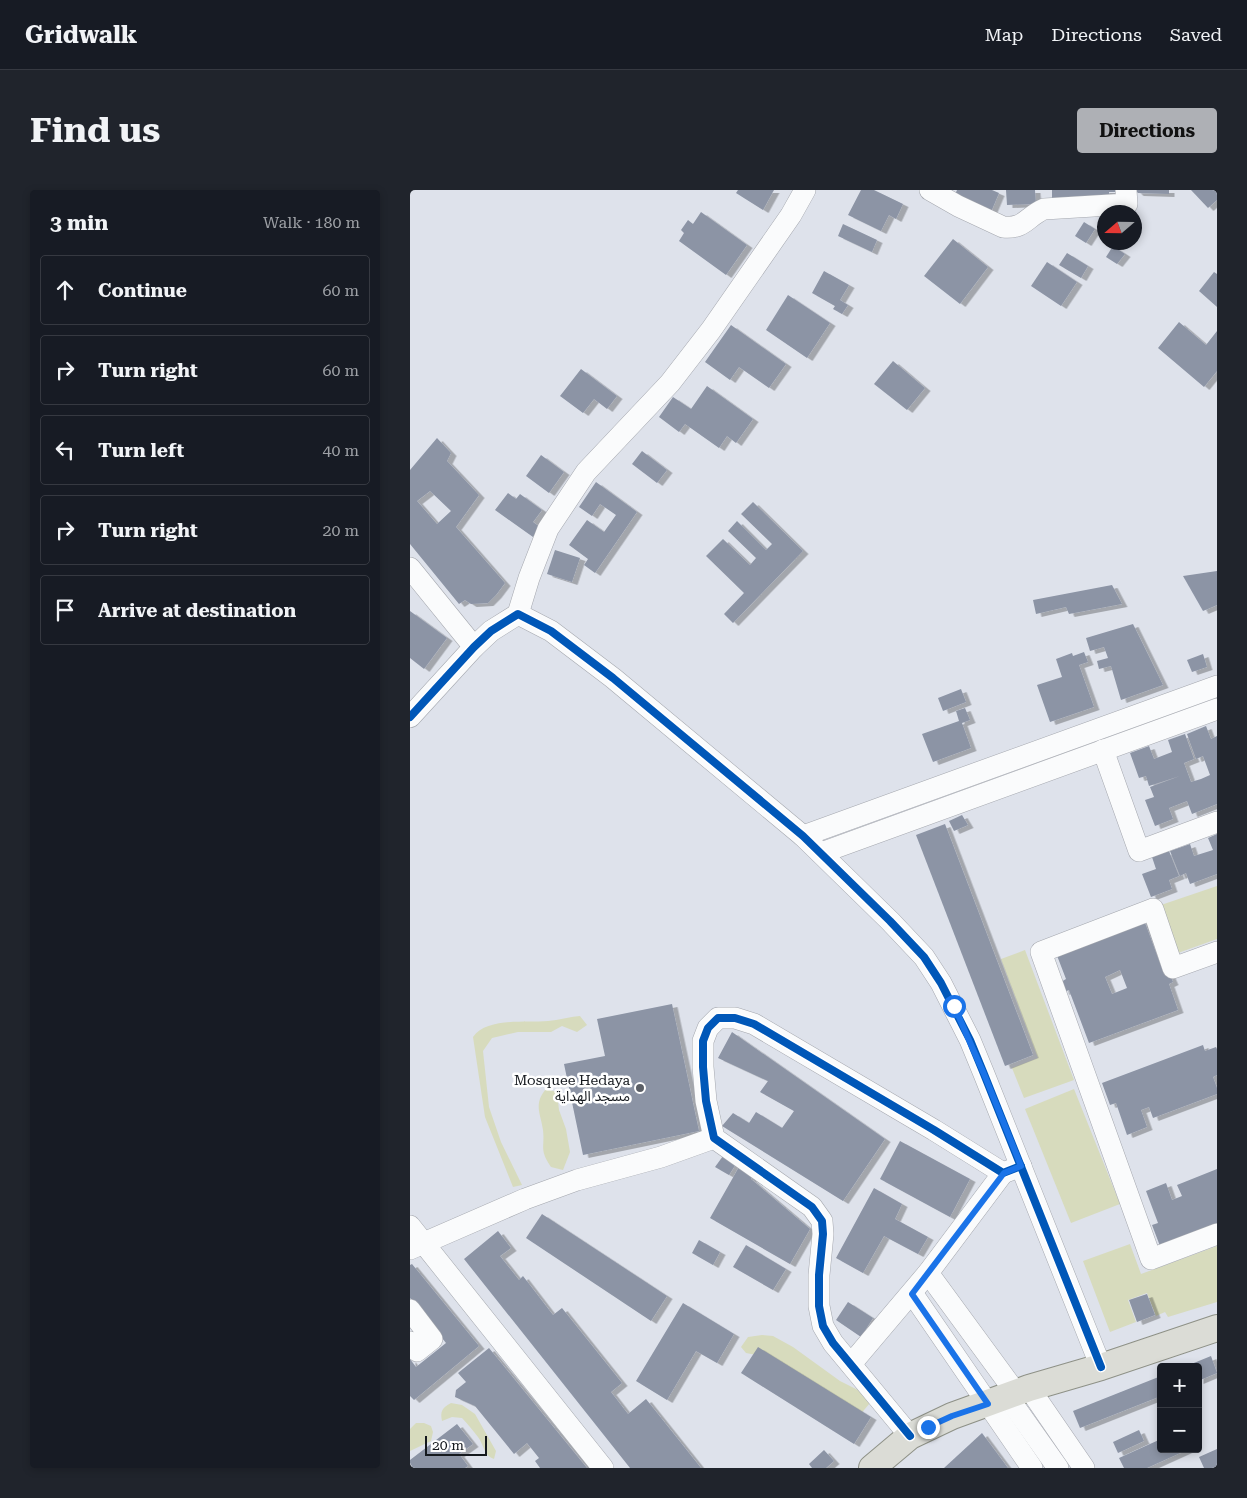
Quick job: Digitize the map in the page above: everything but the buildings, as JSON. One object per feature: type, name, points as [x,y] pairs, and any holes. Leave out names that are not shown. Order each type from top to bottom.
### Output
[{"type":"main road","points":[[872,1468],[910,1436],[952,1416],[1010,1395],[1215,1333]]},
{"type":"street","points":[[410,717],[474,647],[491,631],[518,614],[528,578],[548,529],[558,512],[586,472],[670,383],[711,330],[791,215],[805,190]]},
{"type":"street","points":[[930,190],[966,210],[1003,227],[1016,227],[1044,209],[1126,204],[1126,190]]},
{"type":"street","points":[[410,568],[474,647]]},
{"type":"street","points":[[518,614],[550,631],[612,678],[803,836],[890,920],[924,957],[941,983],[970,1040],[1012,1170],[1101,1367]]},
{"type":"street","points":[[803,836],[1217,686]]},
{"type":"street","points":[[821,853],[1217,709]]},
{"type":"street","points":[[1103,750],[1139,851],[1217,822]]},
{"type":"street","points":[[1217,952],[1173,968],[1152,909],[1041,952],[1151,1259],[1217,1234]]},
{"type":"street","points":[[910,1436],[834,1343],[823,1326],[819,1306],[822,1221],[812,1207],[714,1138],[706,1101],[703,1067],[703,1041],[708,1028],[718,1018],[735,1018],[754,1024],[934,1130],[1012,1170]]},
{"type":"street","points":[[417,1246],[525,1199],[577,1180],[661,1157],[714,1138]]},
{"type":"street","points":[[851,1364],[912,1294],[1012,1170]]},
{"type":"street","points":[[410,1226],[417,1246],[603,1468]]},
{"type":"street","points":[[928,1273],[1058,1468]]},
{"type":"street","points":[[912,1294],[1084,1468]]},
{"type":"street","points":[[410,1310],[432,1338],[417,1351],[410,1342]]},
{"type":"street","points":[[1010,1395],[1032,1468]]},
{"type":"green space","points":[[1217,886],[1217,939],[1178,953],[1161,905]]},
{"type":"green space","points":[[1025,950],[1074,1080],[1024,1098],[1012,1068],[1038,1058],[1001,959]]},
{"type":"green space","points":[[580,1016],[587,1025],[577,1032],[562,1026],[551,1032],[518,1032],[492,1038],[483,1051],[489,1107],[501,1142],[522,1185],[513,1187],[485,1117],[473,1037],[488,1026],[497,1024],[548,1021]]},
{"type":"green space","points":[[546,1089],[557,1092],[559,1110],[566,1129],[570,1152],[563,1170],[551,1167],[544,1152],[539,1104],[542,1094]]},
{"type":"green space","points":[[1074,1089],[1120,1204],[1071,1223],[1025,1109]]},
{"type":"green space","points":[[1130,1244],[1141,1274],[1217,1246],[1217,1302],[1168,1317],[1165,1312],[1156,1316],[1147,1293],[1128,1300],[1136,1322],[1110,1332],[1083,1261]]},
{"type":"green space","points":[[773,1336],[793,1347],[840,1381],[858,1390],[870,1403],[859,1416],[767,1357],[746,1353],[741,1347],[748,1337]]},
{"type":"green space","points":[[451,1403],[462,1405],[475,1414],[496,1451],[494,1459],[484,1450],[478,1437],[462,1418],[452,1417],[442,1421],[442,1410]]},
{"type":"green space","points":[[416,1423],[424,1423],[431,1426],[433,1432],[431,1441],[410,1451],[410,1429]]},
{"type":"cycle path","points":[[410,717],[474,647],[491,631],[518,614],[551,631],[613,678],[803,836],[924,957],[941,983],[970,1040],[1101,1367]]},
{"type":"cycle path","points":[[910,1436],[833,1343],[823,1326],[819,1306],[822,1221],[812,1207],[714,1138],[706,1101],[703,1067],[703,1041],[708,1028],[718,1018],[735,1018],[754,1024],[1003,1173],[1021,1166]]},
{"type":"place","name":"Mosquee Hedaya مسجد الهداية","points":[[640,1088]]},
{"type":"route","points":[[928,1427],[952,1416],[988,1404],[912,1294],[1004,1173],[1021,1166],[970,1040],[954,1006]]}]
